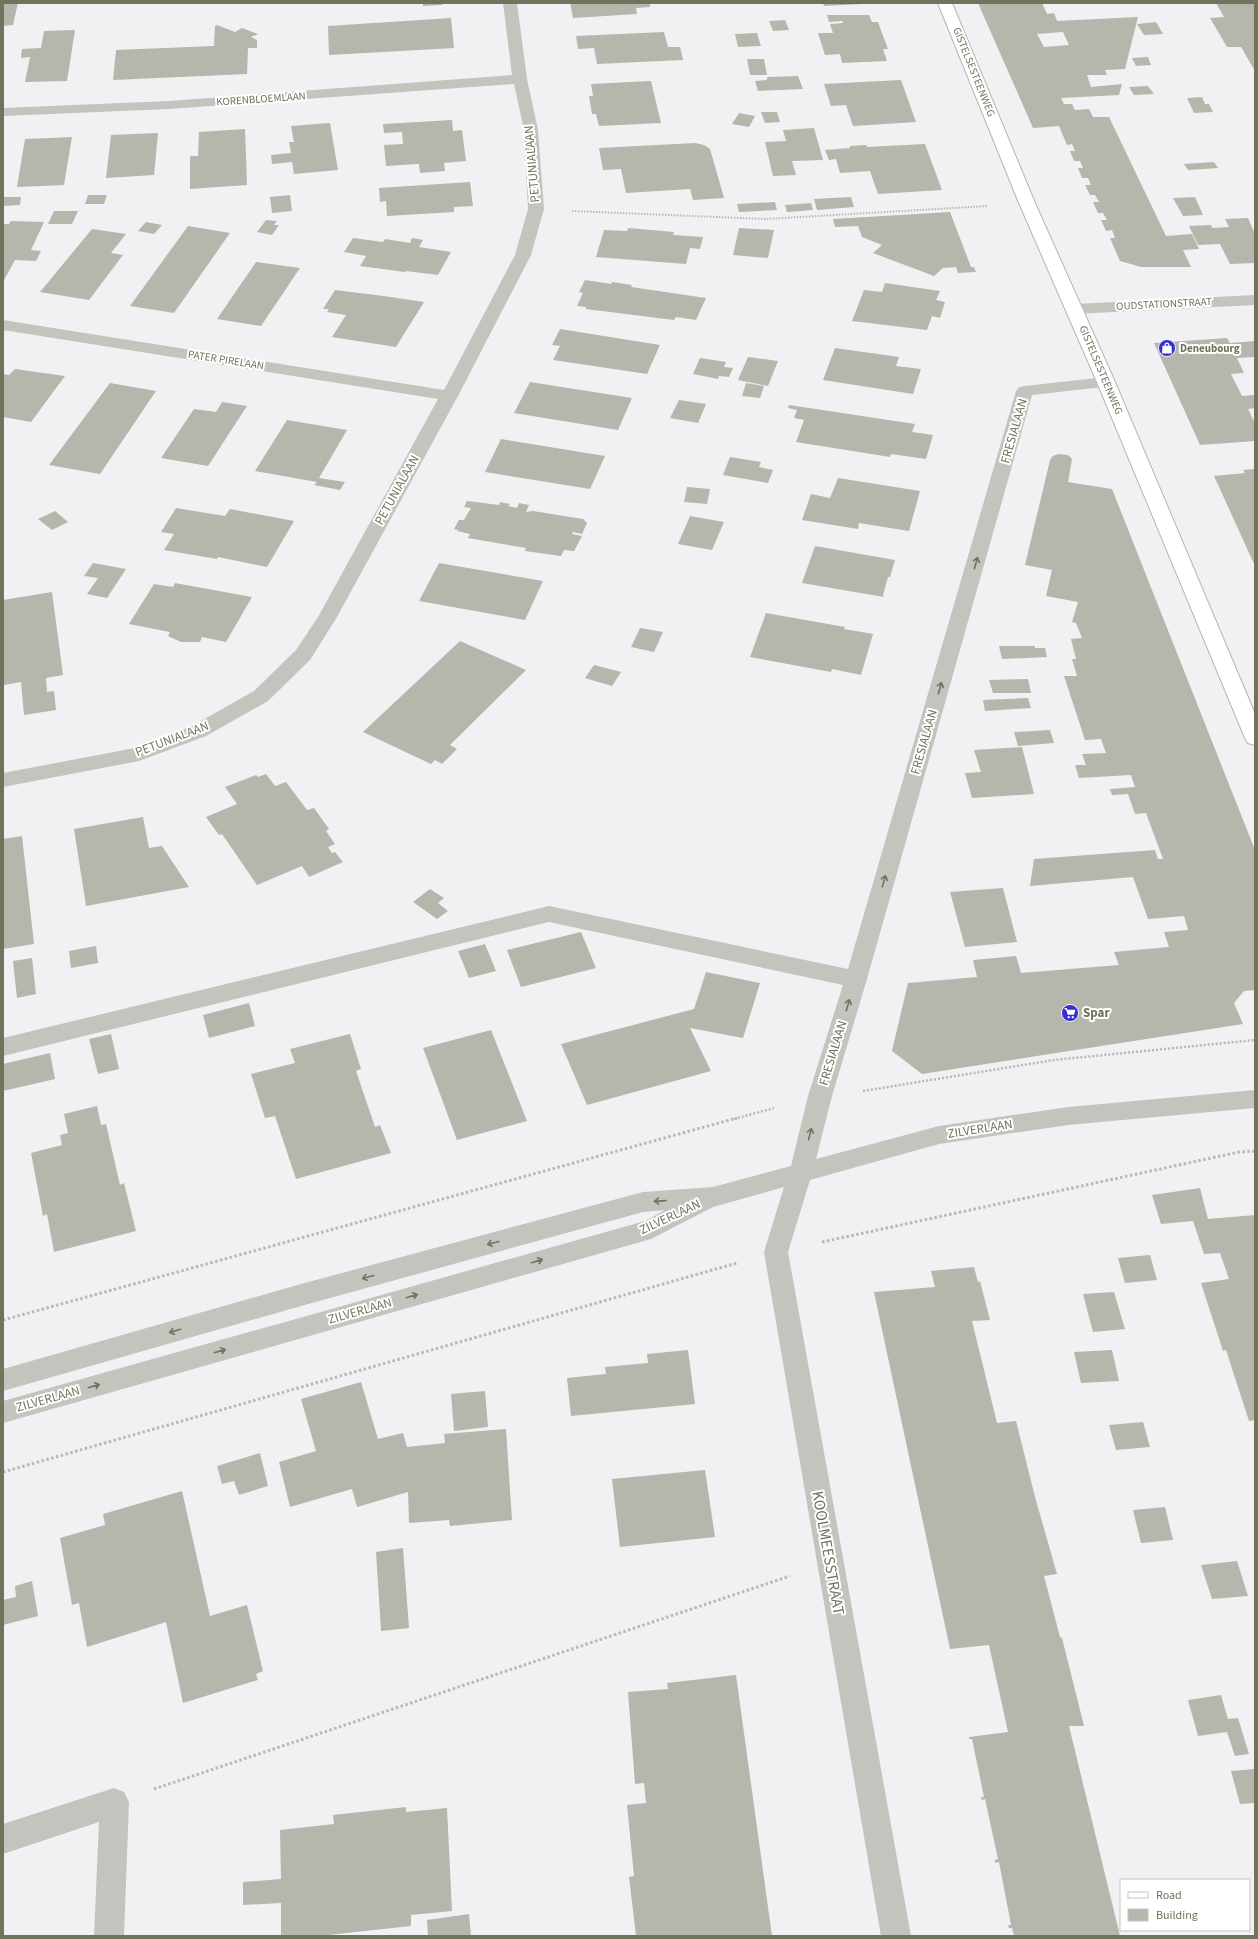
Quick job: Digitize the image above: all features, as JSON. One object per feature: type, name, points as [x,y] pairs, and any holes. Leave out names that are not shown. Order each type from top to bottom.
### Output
[{"type":"main road","name":"GISTELSESTEENWEG","points":[[945,3],[1027,204],[1106,382],[1255,738]]},
{"type":"street","name":"PETUNIALAAN","points":[[3,780],[139,754],[199,731],[261,696],[303,655],[327,617],[449,396],[523,255],[536,209],[531,130],[520,79],[510,3]]},
{"type":"street","name":"KORENBLOEMLAAN","points":[[3,112],[177,104],[520,79]]},
{"type":"street","name":"OUDSTATIONSTRAAT","points":[[1074,309],[1255,300]]},
{"type":"street","name":"PATER PIRELAAN","points":[[3,325],[449,396]]},
{"type":"street","name":"FRESIALAAN","points":[[801,1172],[820,1096],[856,979],[1025,391],[1106,382]]},
{"type":"street","points":[[3,1047],[549,914],[856,979]]},
{"type":"street","name":"ZILVERLAAN","points":[[3,1380],[293,1298],[643,1202],[712,1197],[939,1135],[1068,1116],[1255,1099]]},
{"type":"street","name":"KOOLMEESSTRAAT","points":[[801,1172],[776,1252],[896,1936]]},
{"type":"street","name":"ZILVERLAAN","points":[[3,1412],[651,1229],[712,1197]]},
{"type":"street","points":[[3,1838],[114,1802],[109,1936]]},
{"type":"path","points":[[536,209],[766,219],[1027,204]]},
{"type":"path","points":[[3,1320],[820,1096],[914,1084],[1054,1060],[1255,1040]]},
{"type":"path","points":[[3,1472],[776,1252],[1239,1152],[1255,1151]]},
{"type":"path","points":[[114,1802],[830,1563]]},
{"type":"building","points":[[3,3],[18,3],[13,25],[3,26]]},
{"type":"building","points":[[423,3],[442,3],[442,5],[423,6]]},
{"type":"building","points":[[570,3],[650,3],[650,7],[636,8],[637,14],[573,18]]},
{"type":"building","points":[[823,3],[862,3],[862,4],[824,6]]},
{"type":"building","points":[[978,3],[1042,3],[1047,14],[1054,13],[1057,21],[1138,17],[1125,69],[1105,70],[1107,75],[1087,75],[1091,87],[1122,84],[1119,95],[1061,98],[1064,104],[1072,104],[1075,110],[1089,109],[1093,117],[1109,117],[1166,236],[1192,234],[1199,249],[1183,250],[1191,267],[1141,267],[1120,261],[1110,238],[1115,238],[1112,230],[1106,231],[1101,220],[1107,220],[1103,213],[1098,213],[1093,202],[1099,202],[1095,195],[1090,195],[1085,185],[1091,185],[1088,178],[1082,178],[1078,168],[1083,168],[1080,161],[1074,161],[1070,151],[1075,151],[1072,144],[1067,145],[1059,126],[1033,128]],"holes":[[[1063,32],[1069,45],[1044,47],[1037,34]]]},
{"type":"building","points":[[1216,3],[1255,3],[1255,71],[1241,47],[1227,47],[1210,18],[1224,17]]},
{"type":"building","points":[[827,15],[869,15],[872,22],[878,22],[888,49],[883,49],[887,61],[842,63],[840,54],[825,55],[818,33],[833,33],[830,24],[843,23],[842,21],[829,22]]},
{"type":"building","points":[[451,18],[454,48],[329,55],[328,26]]},
{"type":"building","points":[[785,20],[789,30],[773,31],[769,21]]},
{"type":"building","points":[[1156,22],[1163,34],[1144,35],[1137,24]]},
{"type":"building","points":[[217,25],[235,32],[242,28],[258,34],[251,37],[257,40],[257,48],[248,48],[247,74],[113,80],[116,50],[214,46],[215,26]]},
{"type":"building","points":[[75,30],[67,81],[25,82],[30,57],[21,58],[22,49],[41,48],[44,31]]},
{"type":"building","points":[[664,32],[668,47],[680,47],[683,60],[597,64],[594,48],[578,49],[576,36]]},
{"type":"building","points":[[757,33],[761,46],[738,47],[735,34]]},
{"type":"building","points":[[1148,57],[1151,65],[1136,66],[1132,58]]},
{"type":"building","points":[[747,59],[764,59],[767,75],[750,75]]},
{"type":"building","points":[[798,76],[803,89],[758,91],[755,81],[767,80],[767,77]]},
{"type":"building","points":[[901,80],[916,122],[853,126],[846,105],[831,106],[824,84]]},
{"type":"building","points":[[651,81],[661,123],[599,126],[596,114],[592,114],[589,96],[593,96],[591,84]]},
{"type":"building","points":[[1148,86],[1154,94],[1134,95],[1129,87]]},
{"type":"building","points":[[1202,97],[1205,104],[1209,104],[1213,112],[1194,113],[1187,98]]},
{"type":"building","points":[[761,112],[777,112],[780,122],[765,123]]},
{"type":"building","points":[[739,113],[755,116],[749,127],[732,124]]},
{"type":"building","points":[[452,120],[453,131],[462,130],[466,161],[444,163],[445,171],[420,173],[419,164],[386,166],[384,145],[403,144],[402,132],[384,133],[383,124]]},
{"type":"building","points":[[330,123],[338,170],[294,174],[292,162],[272,164],[271,155],[291,153],[289,142],[294,142],[291,126]]},
{"type":"building","points":[[814,128],[823,160],[792,161],[796,175],[773,176],[765,142],[786,141],[783,130]]},
{"type":"building","points":[[245,129],[247,185],[190,189],[190,156],[198,156],[199,132]]},
{"type":"building","points":[[158,133],[154,175],[106,178],[111,135]]},
{"type":"building","points":[[72,137],[64,185],[17,187],[25,139]]},
{"type":"building","points":[[695,143],[704,145],[710,149],[724,198],[693,200],[690,189],[626,193],[621,169],[603,170],[599,148]]},
{"type":"building","points":[[925,144],[942,190],[878,194],[870,171],[840,173],[836,159],[829,160],[825,150],[866,145],[867,147]]},
{"type":"building","points":[[1214,162],[1218,168],[1188,170],[1184,164]]},
{"type":"building","points":[[470,182],[473,206],[454,207],[454,212],[387,216],[386,201],[380,202],[379,188]]},
{"type":"building","points":[[88,195],[107,195],[104,204],[85,204]]},
{"type":"building","points":[[290,195],[292,211],[272,213],[270,197]]},
{"type":"building","points":[[3,197],[21,197],[20,205],[3,206]]},
{"type":"building","points":[[851,197],[854,207],[817,210],[814,199]]},
{"type":"building","points":[[1195,197],[1203,215],[1183,216],[1173,198]]},
{"type":"building","points":[[775,202],[777,210],[739,212],[737,204]]},
{"type":"building","points":[[811,203],[813,210],[787,212],[785,205]]},
{"type":"building","points":[[54,211],[78,211],[72,224],[48,224]]},
{"type":"building","points":[[950,212],[971,267],[974,267],[976,272],[958,273],[956,267],[943,268],[934,276],[873,253],[882,245],[862,237],[858,226],[835,227],[833,219]]},
{"type":"building","points":[[1248,218],[1255,234],[1255,263],[1230,264],[1220,244],[1198,245],[1189,226],[1211,225],[1212,228],[1229,227],[1225,219]]},
{"type":"building","points":[[266,220],[277,221],[274,225],[279,225],[272,235],[257,232]]},
{"type":"building","points":[[11,221],[44,222],[31,250],[41,251],[36,261],[15,260],[3,282],[3,224],[9,224]]},
{"type":"building","points":[[146,222],[162,225],[154,234],[138,231]]},
{"type":"building","points":[[188,226],[230,233],[174,313],[130,306]]},
{"type":"building","points":[[628,228],[674,232],[673,235],[703,237],[700,249],[690,248],[686,264],[596,257],[604,230],[627,231]]},
{"type":"building","points":[[739,228],[774,230],[768,258],[733,255]]},
{"type":"building","points":[[92,229],[126,234],[111,253],[123,255],[89,300],[40,292]]},
{"type":"building","points":[[353,238],[383,242],[385,239],[410,243],[412,238],[423,240],[419,247],[451,252],[438,275],[360,266],[366,256],[344,252]]},
{"type":"building","points":[[256,262],[300,268],[261,326],[217,319]]},
{"type":"building","points":[[585,280],[611,284],[612,282],[632,285],[631,287],[706,298],[696,320],[676,317],[674,320],[586,309],[586,307],[577,306],[583,293],[579,292]]},
{"type":"building","points":[[885,283],[940,291],[936,300],[945,302],[940,318],[932,316],[927,330],[852,321],[864,290],[882,292]]},
{"type":"building","points":[[335,290],[424,302],[396,347],[332,337],[346,315],[327,312],[329,309],[323,309]]},
{"type":"building","points":[[560,329],[660,345],[647,374],[553,360],[560,346],[552,345]]},
{"type":"building","points":[[1227,338],[1230,343],[1255,341],[1255,357],[1237,358],[1244,373],[1231,374],[1242,396],[1254,395],[1255,408],[1248,409],[1255,423],[1255,441],[1200,445],[1154,343]]},
{"type":"building","points":[[835,348],[899,357],[896,366],[921,369],[913,394],[823,380]]},
{"type":"building","points":[[748,357],[778,361],[768,386],[738,380]]},
{"type":"building","points":[[700,358],[726,362],[724,367],[733,368],[729,377],[719,376],[718,379],[693,374]]},
{"type":"building","points":[[15,369],[65,376],[31,422],[3,417],[3,374],[9,375]]},
{"type":"building","points":[[530,382],[632,398],[618,430],[514,413]]},
{"type":"building","points":[[110,383],[156,391],[100,474],[49,465]]},
{"type":"building","points":[[746,383],[764,386],[760,398],[742,396]]},
{"type":"building","points":[[679,400],[706,404],[698,423],[670,418]]},
{"type":"building","points":[[222,402],[247,406],[208,466],[161,458],[194,409],[216,412]]},
{"type":"building","points":[[789,405],[915,424],[912,432],[933,435],[926,459],[891,454],[890,457],[796,442],[804,420],[794,418],[797,410],[788,408]]},
{"type":"building","points":[[287,420],[347,430],[319,478],[345,482],[340,490],[314,485],[317,482],[255,471]]},
{"type":"building","points":[[501,439],[605,456],[590,489],[485,472]]},
{"type":"building","points":[[1058,454],[1068,455],[1072,459],[1068,482],[1112,489],[1255,850],[1255,990],[1244,991],[1234,1003],[1243,1024],[922,1074],[892,1051],[908,983],[977,977],[973,960],[1016,956],[1021,973],[1119,965],[1114,952],[1169,947],[1164,932],[1188,930],[1184,916],[1148,919],[1133,877],[1030,886],[1034,859],[1155,850],[1158,859],[1163,859],[1146,813],[1135,814],[1128,794],[1112,795],[1110,789],[1135,787],[1131,775],[1079,778],[1075,765],[1086,765],[1082,754],[1106,753],[1101,739],[1085,740],[1064,676],[1077,676],[1072,659],[1076,659],[1071,639],[1082,638],[1076,623],[1072,622],[1078,602],[1046,596],[1052,570],[1025,565],[1050,460],[1053,456]]},
{"type":"building","points":[[730,457],[761,462],[759,467],[773,470],[768,483],[723,475]]},
{"type":"building","points":[[1255,469],[1255,566],[1214,476],[1245,473],[1243,470]]},
{"type":"building","points":[[838,478],[920,491],[909,531],[859,523],[858,529],[802,520],[811,494],[830,498]]},
{"type":"building","points":[[687,487],[710,489],[707,504],[684,502]]},
{"type":"building","points":[[467,501],[499,505],[500,502],[510,504],[508,506],[517,508],[519,503],[529,505],[526,512],[533,511],[583,519],[587,523],[582,534],[573,532],[572,534],[582,536],[574,551],[564,550],[561,556],[525,551],[526,548],[468,538],[470,534],[454,529],[459,520],[464,520],[471,508],[464,507]]},
{"type":"building","points":[[176,508],[225,516],[230,509],[294,521],[267,567],[218,557],[217,559],[164,550],[174,534],[161,532]]},
{"type":"building","points":[[55,511],[68,522],[52,530],[38,519]]},
{"type":"building","points":[[690,516],[724,522],[712,550],[678,544]]},
{"type":"building","points":[[815,546],[895,560],[890,577],[888,577],[883,595],[884,597],[802,583]]},
{"type":"building","points":[[93,563],[126,569],[107,598],[87,594],[98,578],[84,576]]},
{"type":"building","points":[[439,563],[543,581],[525,620],[419,601]]},
{"type":"building","points":[[175,583],[252,597],[226,642],[202,637],[200,642],[181,642],[168,636],[170,632],[129,624],[154,584],[173,587]]},
{"type":"building","points":[[52,592],[63,675],[46,678],[47,692],[54,691],[56,710],[24,715],[21,682],[4,685],[3,600]]},
{"type":"building","points":[[766,613],[845,627],[844,629],[873,634],[861,675],[832,669],[831,672],[750,657]]},
{"type":"building","points":[[640,628],[663,632],[654,652],[631,647]]},
{"type":"building","points":[[460,641],[526,670],[450,745],[457,749],[442,764],[435,760],[431,764],[363,732]]},
{"type":"building","points":[[999,646],[1035,646],[1035,648],[1045,648],[1047,657],[1002,659]]},
{"type":"building","points":[[594,665],[621,672],[612,686],[585,678]]},
{"type":"building","points":[[1028,679],[1031,693],[993,693],[989,680]]},
{"type":"building","points":[[1028,698],[1031,708],[985,711],[983,700]]},
{"type":"building","points":[[1050,730],[1054,743],[1018,746],[1014,732]]},
{"type":"building","points":[[1022,747],[1034,794],[972,798],[965,773],[981,772],[974,750]]},
{"type":"building","points":[[266,774],[275,786],[286,782],[307,810],[314,808],[329,829],[326,831],[335,844],[328,847],[332,853],[335,852],[343,862],[309,877],[302,866],[257,885],[222,834],[219,835],[206,817],[237,804],[225,787],[256,775],[258,777]]},
{"type":"building","points":[[143,817],[149,848],[162,846],[189,887],[86,906],[74,829]]},
{"type":"building","points":[[22,836],[34,944],[3,949],[3,839]]},
{"type":"building","points":[[1003,888],[1017,942],[965,947],[950,892]]},
{"type":"building","points":[[430,889],[444,898],[438,903],[448,911],[437,919],[413,902]]},
{"type":"building","points":[[581,932],[596,968],[521,987],[507,950]]},
{"type":"building","points":[[485,944],[496,971],[469,978],[458,951]]},
{"type":"building","points":[[96,946],[98,963],[71,968],[69,951]]},
{"type":"building","points":[[32,958],[36,994],[17,998],[13,961]]},
{"type":"building","points":[[706,972],[760,983],[743,1038],[690,1028],[711,1071],[587,1105],[561,1044],[694,1009]]},
{"type":"building","points":[[249,1003],[255,1026],[209,1038],[203,1015]]},
{"type":"building","points":[[491,1030],[527,1121],[457,1140],[423,1048]]},
{"type":"building","points":[[111,1034],[119,1069],[98,1074],[89,1039]]},
{"type":"building","points":[[350,1034],[361,1069],[356,1071],[375,1127],[380,1125],[391,1153],[296,1179],[275,1116],[265,1118],[251,1074],[295,1063],[290,1049]]},
{"type":"building","points":[[50,1053],[55,1079],[3,1091],[3,1064]]},
{"type":"building","points":[[97,1106],[101,1125],[106,1124],[120,1185],[124,1183],[136,1231],[54,1252],[47,1214],[43,1216],[31,1153],[62,1145],[60,1135],[68,1133],[64,1114]]},
{"type":"building","points":[[1200,1188],[1208,1219],[1255,1215],[1255,1420],[1249,1421],[1226,1350],[1223,1351],[1201,1283],[1229,1279],[1220,1253],[1204,1254],[1193,1221],[1161,1224],[1152,1195]]},
{"type":"building","points":[[1150,1255],[1157,1280],[1125,1283],[1118,1258]]},
{"type":"building","points":[[974,1267],[978,1282],[980,1281],[990,1320],[972,1321],[997,1423],[1016,1421],[1035,1497],[1057,1574],[1044,1576],[1060,1637],[1062,1638],[1084,1726],[1069,1726],[1120,1936],[1014,1936],[1012,1928],[1009,1928],[1008,1925],[1011,1925],[999,1862],[995,1863],[995,1860],[998,1859],[985,1799],[982,1800],[981,1797],[984,1797],[972,1739],[969,1739],[969,1737],[1008,1732],[989,1645],[950,1649],[874,1292],[935,1287],[931,1271]]},
{"type":"building","points":[[1114,1292],[1125,1329],[1093,1332],[1083,1294]]},
{"type":"building","points":[[688,1350],[695,1404],[571,1416],[567,1378],[606,1374],[605,1367],[648,1363],[647,1354]]},
{"type":"building","points":[[1112,1350],[1119,1381],[1081,1383],[1074,1352]]},
{"type":"building","points":[[361,1382],[378,1439],[403,1433],[407,1447],[445,1443],[444,1434],[506,1429],[512,1520],[450,1526],[449,1520],[409,1523],[408,1492],[357,1507],[352,1489],[290,1507],[279,1462],[316,1451],[301,1399]]},
{"type":"building","points":[[485,1391],[488,1427],[454,1431],[451,1394]]},
{"type":"building","points":[[1143,1422],[1150,1447],[1116,1450],[1109,1425]]},
{"type":"building","points":[[260,1453],[268,1486],[239,1495],[234,1481],[222,1484],[217,1466]]},
{"type":"building","points":[[705,1470],[715,1537],[620,1547],[612,1479]]},
{"type":"building","points":[[182,1491],[210,1616],[247,1605],[263,1671],[256,1674],[258,1680],[183,1703],[166,1622],[87,1647],[79,1603],[72,1605],[60,1538],[105,1525],[103,1514]]},
{"type":"building","points":[[1165,1507],[1173,1540],[1141,1543],[1133,1510]]},
{"type":"building","points":[[403,1548],[409,1628],[381,1631],[376,1552]]},
{"type":"building","points":[[1237,1561],[1248,1596],[1212,1599],[1201,1565]]},
{"type":"building","points":[[32,1581],[38,1616],[3,1625],[3,1600],[16,1597],[15,1586]]},
{"type":"building","points":[[736,1675],[772,1936],[636,1936],[629,1877],[634,1876],[627,1805],[646,1803],[644,1783],[635,1784],[628,1692],[668,1689],[667,1683]]},
{"type":"building","points":[[1221,1695],[1228,1719],[1238,1718],[1249,1754],[1235,1756],[1227,1732],[1198,1736],[1188,1700]]},
{"type":"building","points":[[1255,1769],[1255,1803],[1240,1804],[1231,1771]]},
{"type":"building","points":[[406,1807],[406,1812],[447,1808],[452,1911],[411,1915],[411,1926],[319,1936],[281,1936],[281,1903],[243,1905],[243,1882],[281,1879],[280,1830],[334,1824],[333,1815]]},
{"type":"building","points":[[469,1914],[471,1936],[428,1936],[427,1920]]},
{"type":"place","name":"Deneubourg","points":[[1167,348]]},
{"type":"place","name":"Spar","points":[[1070,1013]]}]
